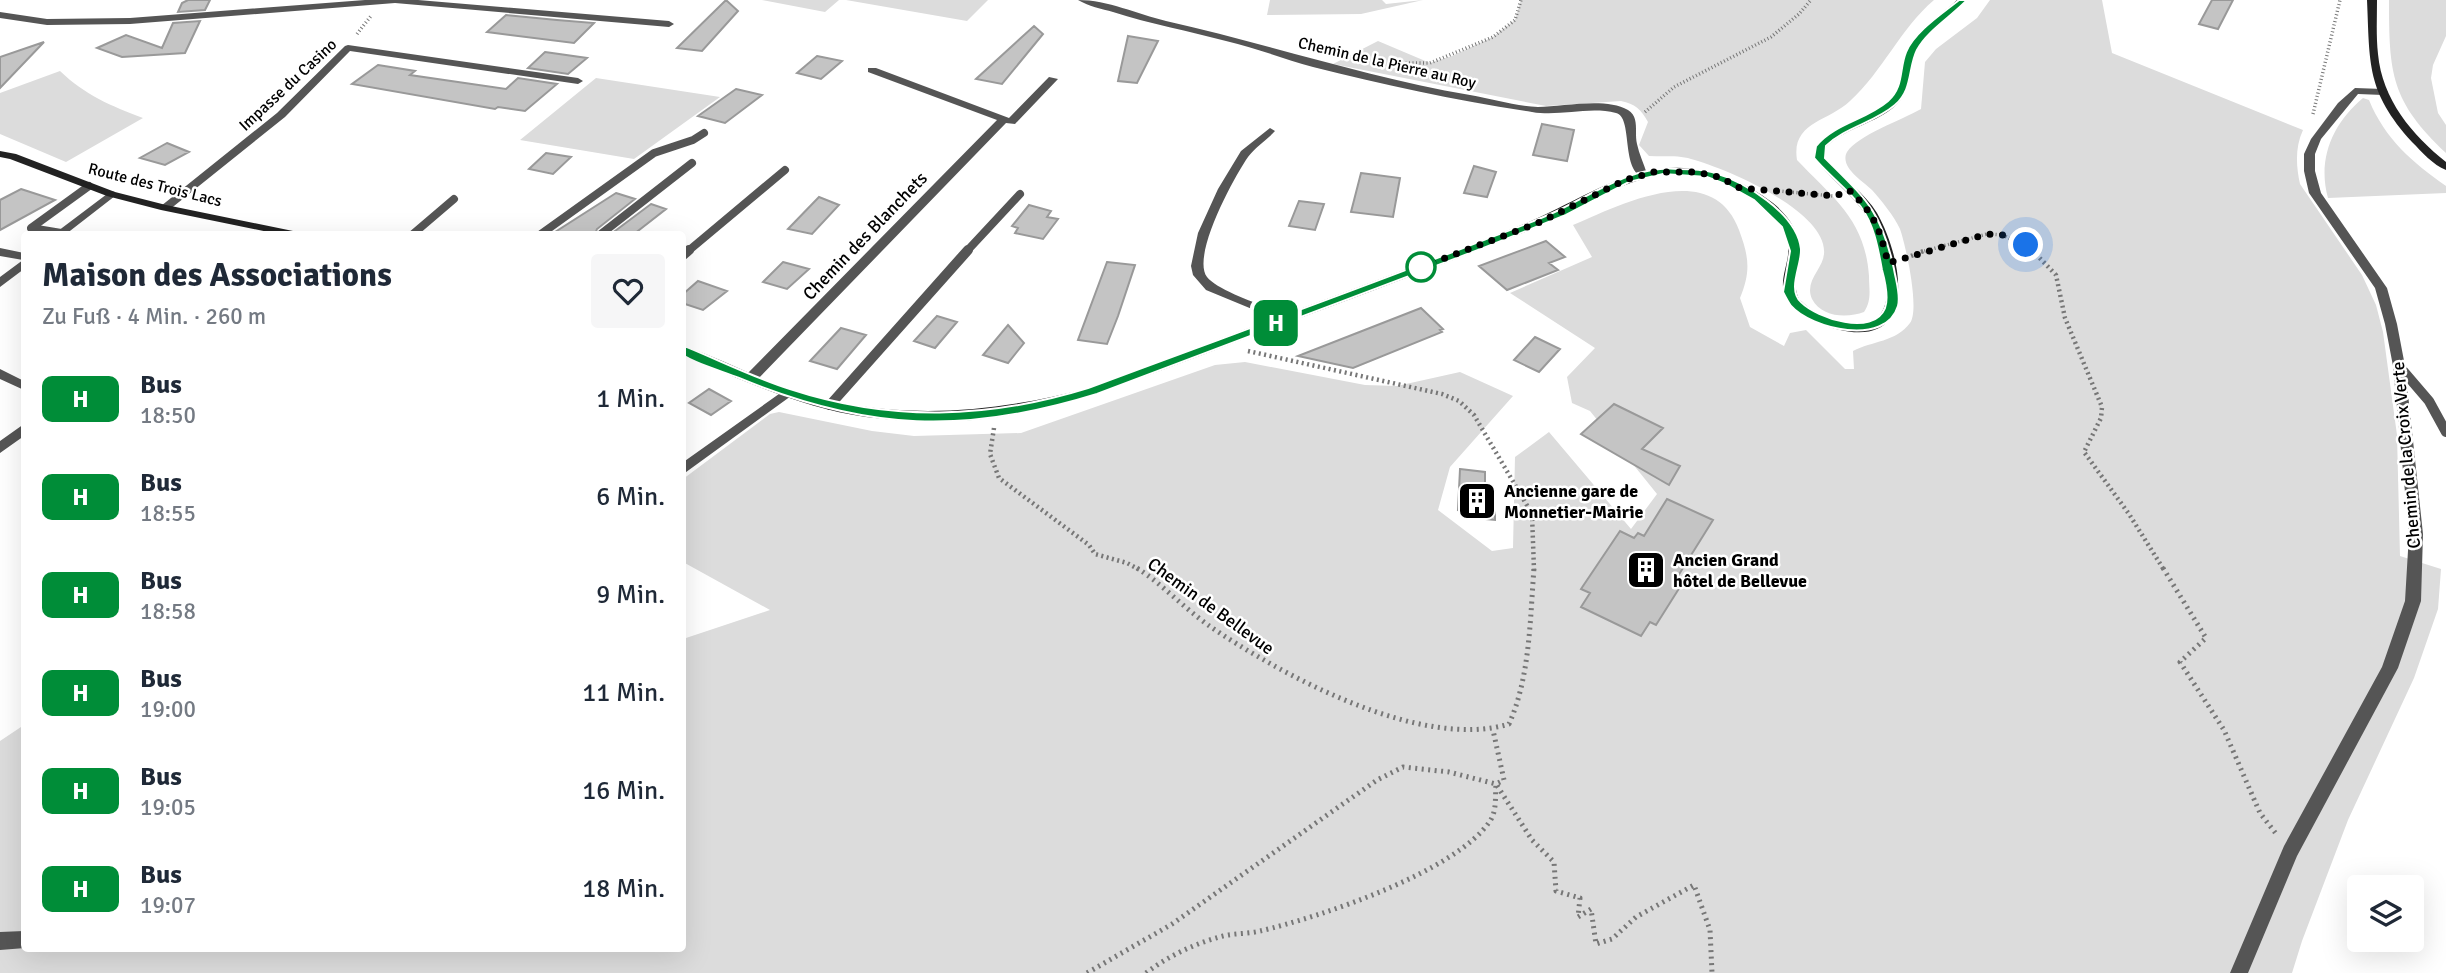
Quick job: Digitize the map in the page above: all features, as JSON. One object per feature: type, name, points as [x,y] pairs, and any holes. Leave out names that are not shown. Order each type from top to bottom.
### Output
[{"type":"street","points":[[0,15],[30,21],[84,23],[399,0],[668,24]]},
{"type":"street","name":"Chemin de la Pierre au Roy","points":[[1083,0],[1141,19],[1434,92],[1536,110],[1610,108],[1627,114],[1631,124]]},
{"type":"street","points":[[686,352],[786,393],[891,417],[961,418],[1047,405],[1093,391],[1538,223],[1625,180],[1663,170],[1696,172],[1719,177],[1767,205],[1787,226],[1795,243],[1789,292],[1796,304],[1816,318],[1836,326],[1867,328],[1889,315],[1892,300],[1888,263],[1875,219],[1820,158],[1821,146],[1835,132],[1872,116],[1894,101],[1906,80],[1910,52],[1962,0]]},
{"type":"street","points":[[2372,0],[2373,58],[2383,92],[2406,129],[2446,167]]},
{"type":"street","name":"Impasse du Casino","points":[[165,208],[281,116],[348,48],[578,81]]},
{"type":"street","points":[[872,70],[1003,119]]},
{"type":"street","name":"Chemin des Blanchets","points":[[752,377],[1003,119],[1011,122],[1053,79]]},
{"type":"street","name":"Chemin de la Croix Verte","points":[[2239,973],[2290,852],[2390,668],[2413,601],[2416,534],[2399,366],[2381,288],[2315,193],[2310,178],[2308,156],[2315,138],[2355,91],[2383,92]]},
{"type":"street","points":[[1631,124],[1631,143],[1642,174]]},
{"type":"street","points":[[1270,131],[1245,153],[1224,189],[1204,233],[1197,266],[1199,275],[1210,287],[1286,319]]},
{"type":"street","name":"Route des Trois Lacs","points":[[0,147],[6,155],[111,194],[278,231]]},
{"type":"street","points":[[64,231],[111,194]]},
{"type":"street","points":[[0,252],[21,256]]},
{"type":"street","points":[[0,283],[21,265]]},
{"type":"street","points":[[0,373],[21,384]]},
{"type":"street","points":[[686,467],[786,393]]},
{"type":"street","points":[[0,448],[21,431]]},
{"type":"street","points":[[0,941],[21,940]]},
{"type":"lane","points":[[545,231],[654,153],[693,140],[704,132]]},
{"type":"lane","points":[[605,231],[692,163]]},
{"type":"lane","points":[[686,253],[785,170]]},
{"type":"lane","points":[[46,231],[31,228],[89,187]]},
{"type":"lane","points":[[830,405],[926,295],[1020,194]]},
{"type":"lane","points":[[417,231],[454,199]]},
{"type":"lane","points":[[2399,366],[2429,401],[2446,432]]},
{"type":"path","points":[[1388,63],[1430,63],[1493,37],[1515,20],[1521,0]]},
{"type":"path","points":[[1631,124],[1674,87],[1770,37],[1799,15],[1811,0]]},
{"type":"path","points":[[2313,115],[2340,0]]},
{"type":"path","points":[[348,48],[383,2]]},
{"type":"path","points":[[1740,188],[1836,196],[1849,190]]},
{"type":"path","points":[[1888,263],[1977,236],[1997,234],[2026,245],[2049,265],[2056,275],[2065,318],[2102,407],[2101,418],[2084,452],[2129,514],[2206,638],[2180,662],[2224,730],[2260,813],[2290,852]]},
{"type":"path","points":[[1220,343],[1276,359],[1442,394],[1459,401],[1474,415],[1532,514],[1534,537],[1528,640],[1518,705],[1508,724],[1493,730],[1504,780],[1496,785]]},
{"type":"path","name":"Chemin de Bellevue","points":[[998,414],[990,441],[990,454],[991,465],[999,478],[1088,545],[1095,554],[1130,565],[1255,656],[1277,670],[1340,700],[1389,716],[1434,725],[1493,730]]},
{"type":"path","points":[[1087,973],[1172,925],[1377,780],[1403,767],[1449,772],[1496,785],[1532,840],[1554,862],[1556,891],[1580,898],[1577,917],[1591,909],[1596,944],[1612,939],[1636,917],[1694,885],[1710,930],[1712,973]]},
{"type":"path","points":[[1146,973],[1156,964],[1223,936],[1258,932],[1343,906],[1457,854],[1474,840],[1492,819],[1496,785]]},
{"type":"shaded area","points":[[762,0],[839,0],[825,12]]},
{"type":"shaded area","points":[[846,0],[988,0],[967,21]]},
{"type":"shaded area","points":[[1270,0],[1382,0],[1386,4],[1423,0],[1361,14],[1267,15]]},
{"type":"shaded area","points":[[1521,0],[1934,0],[1911,24],[1862,89],[1841,108],[1805,130],[1797,147],[1797,160],[1835,198],[1854,224],[1861,239],[1869,276],[1869,299],[1864,312],[1836,315],[1822,310],[1812,299],[1810,286],[1824,254],[1821,238],[1810,222],[1772,194],[1727,172],[1686,158],[1649,156],[1639,145],[1648,122],[1640,110],[1630,104],[1621,101],[1546,106],[1333,64],[1378,41],[1430,63],[1452,56],[1493,37],[1515,20]]},
{"type":"shaded area","points":[[1990,0],[2102,0],[2112,53],[2303,130],[2297,157],[2300,184],[2362,275],[2376,305],[2383,332],[2397,435],[2400,556],[2441,569],[2438,609],[2414,678],[2348,820],[2292,973],[0,973],[0,741],[21,727],[21,952],[686,952],[686,638],[770,610],[686,564],[686,477],[770,414],[779,412],[872,431],[914,436],[1021,433],[1215,365],[1245,362],[1365,385],[1397,386],[1460,372],[1513,396],[1450,467],[1438,510],[1492,551],[1513,548],[1515,457],[1549,432],[1631,529],[1657,494],[1590,411],[1572,403],[1567,377],[1595,348],[1510,293],[1592,257],[1573,225],[1639,199],[1687,191],[1708,196],[1726,208],[1739,230],[1747,256],[1746,280],[1740,298],[1750,327],[1784,346],[1790,333],[1806,330],[1845,369],[1854,369],[1853,351],[1891,338],[1910,323],[1913,316],[1913,292],[1900,229],[1879,198],[1849,168],[1845,158],[1847,152],[1870,134],[1921,109],[1925,62],[1936,49],[1977,18]]},
{"type":"shaded area","points":[[2389,0],[2446,0],[2446,36],[2433,65],[2431,78],[2438,113],[2446,125],[2446,153],[2414,118],[2397,85],[2390,48]]},
{"type":"shaded area","points":[[60,71],[99,99],[143,118],[66,162],[0,134],[0,93]]},
{"type":"shaded area","points":[[596,78],[720,97],[634,159],[520,140]]},
{"type":"shaded area","points":[[2363,98],[2369,100],[2391,138],[2411,159],[2446,186],[2446,193],[2328,198],[2325,169],[2330,143],[2343,119]]},
{"type":"building","points":[[188,0],[210,0],[205,10],[178,12],[182,3]]},
{"type":"building","points":[[726,0],[738,11],[702,51],[677,48]]},
{"type":"building","points":[[2212,0],[2233,0],[2218,29],[2199,24]]},
{"type":"building","points":[[506,15],[594,23],[574,43],[487,32]]},
{"type":"building","points":[[200,21],[185,53],[122,57],[97,48],[126,35],[162,48],[173,23]]},
{"type":"building","points":[[1034,26],[1043,34],[1002,84],[976,79]]},
{"type":"building","points":[[1128,36],[1158,41],[1137,83],[1118,81]]},
{"type":"building","points":[[44,42],[0,88],[0,57]]},
{"type":"building","points":[[545,52],[587,58],[568,74],[528,68]]},
{"type":"building","points":[[817,56],[842,61],[821,79],[797,73]]},
{"type":"building","points":[[378,65],[415,71],[410,75],[506,89],[518,78],[557,84],[525,111],[498,107],[495,109],[352,84]]},
{"type":"building","points":[[736,89],[762,95],[725,123],[698,116]]},
{"type":"building","points":[[1542,124],[1574,130],[1567,161],[1533,155]]},
{"type":"building","points":[[167,143],[189,152],[165,165],[140,158]]},
{"type":"building","points":[[546,153],[571,157],[553,174],[529,169]]},
{"type":"building","points":[[1474,166],[1496,172],[1487,197],[1464,193]]},
{"type":"building","points":[[1361,173],[1400,178],[1393,217],[1351,212]]},
{"type":"building","points":[[21,189],[55,200],[0,230],[0,200]]},
{"type":"building","points":[[616,193],[635,199],[596,231],[557,231]]},
{"type":"building","points":[[819,197],[839,205],[812,234],[788,229]]},
{"type":"building","points":[[1299,201],[1324,204],[1315,230],[1289,226]]},
{"type":"building","points":[[651,204],[666,209],[638,231],[615,231]]},
{"type":"building","points":[[1029,205],[1051,211],[1047,217],[1058,219],[1043,239],[1015,233],[1018,228],[1012,226]]},
{"type":"building","points":[[1546,241],[1565,257],[1549,263],[1558,270],[1507,290],[1479,266]]},
{"type":"building","points":[[783,262],[809,269],[787,289],[763,282]]},
{"type":"building","points":[[1107,262],[1135,265],[1118,316],[1107,344],[1078,340]]},
{"type":"building","points":[[698,281],[727,291],[703,310],[686,304],[686,292]]},
{"type":"building","points":[[1421,308],[1443,329],[1440,330],[1442,332],[1353,368],[1298,356]]},
{"type":"building","points":[[937,316],[957,322],[935,348],[914,341]]},
{"type":"building","points":[[1008,325],[1024,343],[1008,363],[983,355]]},
{"type":"building","points":[[841,328],[866,335],[837,369],[810,361]]},
{"type":"building","points":[[1535,337],[1560,349],[1539,372],[1514,360]]},
{"type":"building","points":[[709,389],[731,401],[711,415],[689,403]]},
{"type":"building","points":[[1614,404],[1663,428],[1642,449],[1680,466],[1669,485],[1581,434]]},
{"type":"building","name":"Ancienne gare de Monnetier-Mairie","points":[[1460,469],[1485,472],[1485,490],[1495,491],[1495,520],[1475,518],[1475,512],[1458,510]]},
{"type":"building","name":"Ancien Grand hôtel de Bellevue","points":[[1667,499],[1713,520],[1678,576],[1685,579],[1656,625],[1650,622],[1641,636],[1581,607],[1590,593],[1581,589],[1620,531],[1634,538],[1638,533],[1644,536]]},
{"type":"bus line","name":"H","points":[[686,352],[786,393],[858,412],[891,417],[961,418],[1047,405],[1093,391],[1482,245],[1562,213],[1625,180],[1663,170],[1719,177],[1767,205],[1787,226],[1795,243],[1796,251],[1788,286],[1791,298],[1816,318],[1827,323],[1867,328],[1889,315],[1892,307],[1888,263],[1881,237],[1875,219],[1866,206],[1825,167],[1819,152],[1826,139],[1835,132],[1872,116],[1894,101],[1901,93],[1906,80],[1910,52],[1962,0]]},
{"type":"place","name":"Ancienne gare de Monnetier-Mairie","points":[[1477,501]]},
{"type":"place","name":"Ancien Grand hôtel de Bellevue","points":[[1646,570]]},
{"type":"route","points":[[1421,267],[1562,213],[1625,180],[1663,170],[1708,174],[1740,188],[1836,196],[1849,190],[1875,219],[1888,263],[1987,234],[2003,235],[2026,245]]}]
